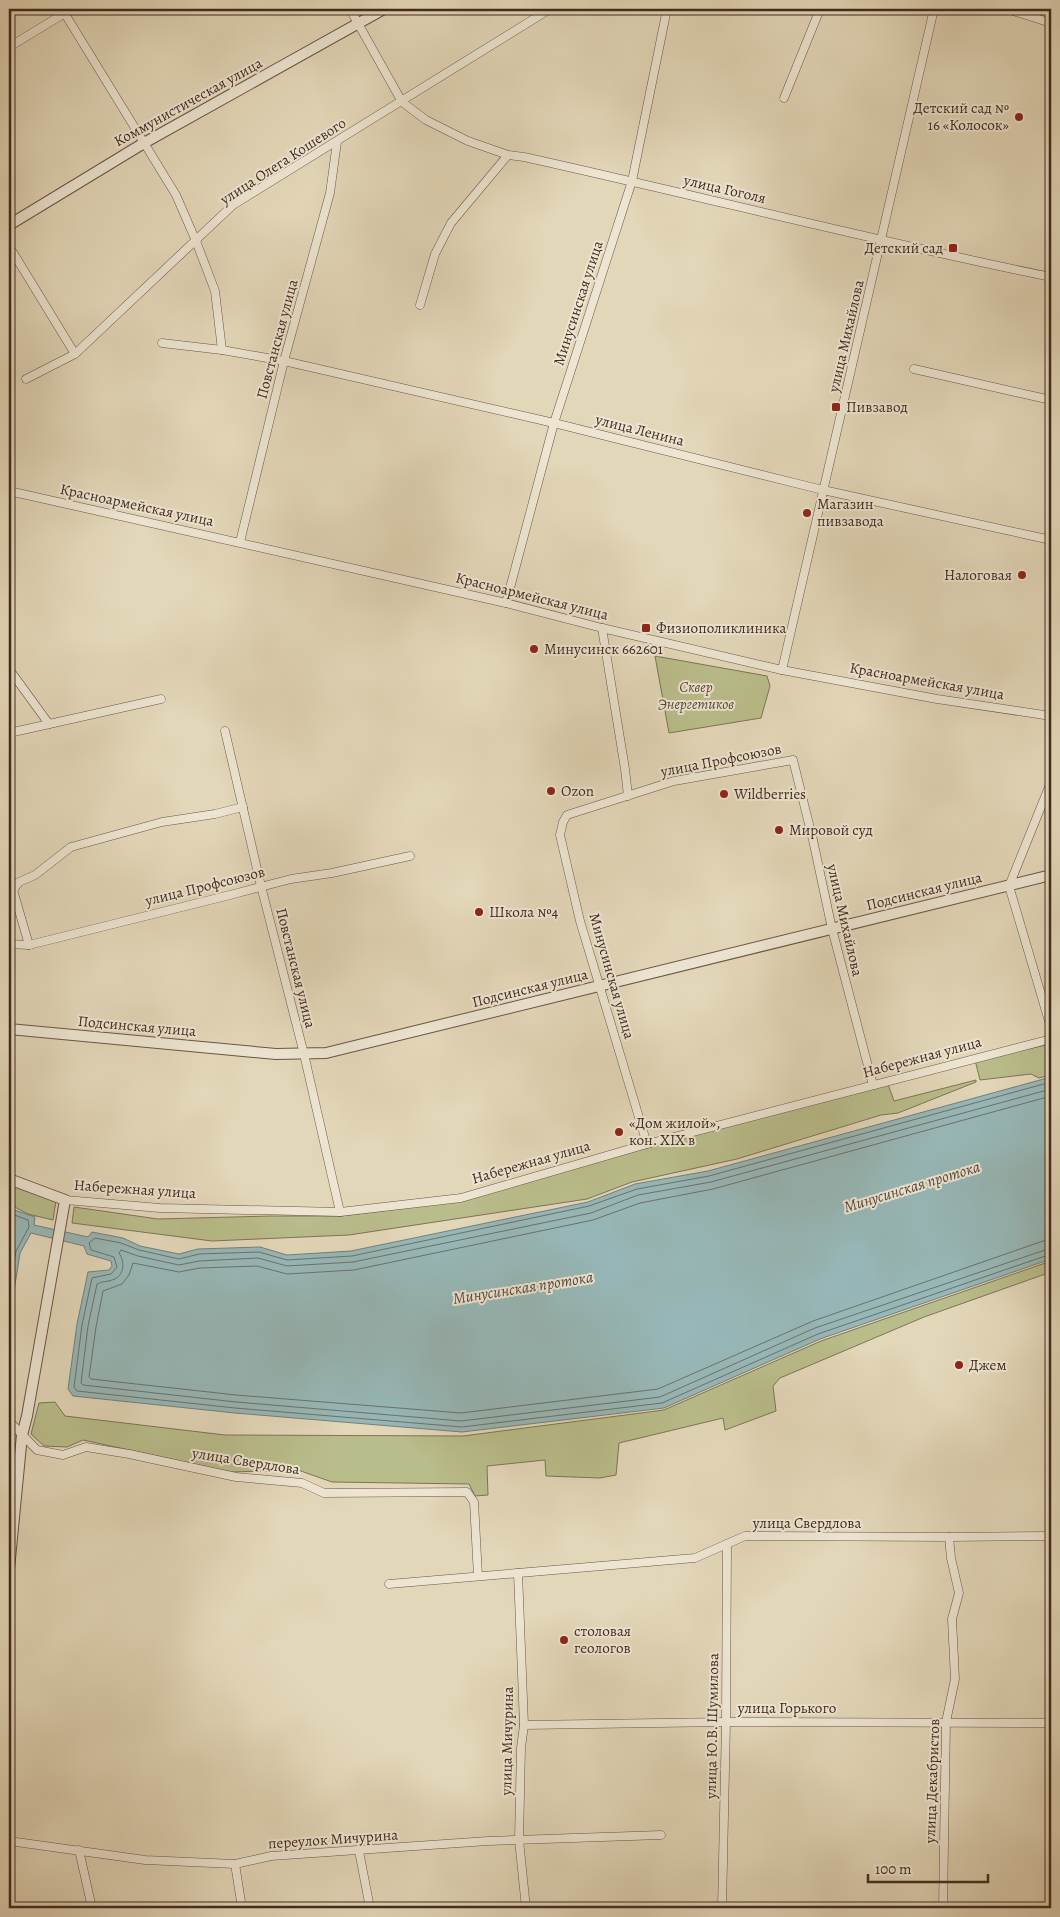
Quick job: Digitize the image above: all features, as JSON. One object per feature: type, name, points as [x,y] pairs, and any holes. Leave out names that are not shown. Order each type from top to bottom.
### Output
[{"type":"street","points":[[9,47],[64,11],[76,9]]},
{"type":"street","points":[[350,9],[402,102]]},
{"type":"street","name":"Коммунистическая улица","points":[[9,225],[144,143],[384,9]]},
{"type":"street","name":"улица Олега Кошевого","points":[[26,379],[75,354],[233,205],[550,9]]},
{"type":"street","name":"Минусинская улица","points":[[506,602],[554,423],[632,181],[667,9]]},
{"type":"street","points":[[784,98],[820,9]]},
{"type":"street","name":"улица Михайлова","points":[[782,670],[883,240],[934,9]]},
{"type":"street","points":[[1007,9],[1051,23]]},
{"type":"street","points":[[64,11],[176,195],[215,291],[222,350]]},
{"type":"street","name":"улица Гоголя","points":[[402,102],[426,120],[468,141],[508,155],[632,181],[1051,277]]},
{"type":"street","name":"Повстанская улица","points":[[240,542],[284,361],[330,193],[337,142]]},
{"type":"street","points":[[420,305],[435,254],[451,223],[508,155]]},
{"type":"street","points":[[9,246],[75,354]]},
{"type":"street","name":"улица Ленина","points":[[162,343],[222,350],[284,361],[554,423],[823,490],[1051,540]]},
{"type":"street","points":[[914,369],[1051,400]]},
{"type":"street","name":"Красноармейская улица","points":[[9,491],[506,602],[602,628],[782,670],[937,699],[1051,716]]},
{"type":"street","points":[[602,628],[628,796]]},
{"type":"street","points":[[9,669],[49,724]]},
{"type":"street","points":[[9,733],[161,699]]},
{"type":"street","name":"Повстанская улица","points":[[225,731],[261,886],[304,1054],[340,1212]]},
{"type":"street","name":"улица Михайлова","points":[[793,760],[832,928],[873,1085]]},
{"type":"street","name":"улица Профсоюзов","points":[[567,815],[674,781],[793,760]]},
{"type":"street","points":[[1051,782],[1009,886],[1051,1028]]},
{"type":"street","points":[[10,893],[19,882],[35,875],[71,848],[162,822],[215,814],[243,807]]},
{"type":"street","name":"Минусинская улица","points":[[567,815],[560,835],[580,920],[647,1144]]},
{"type":"street","name":"улица Профсоюзов","points":[[9,944],[29,945],[261,886],[410,856]]},
{"type":"street","name":"Подсинская улица","points":[[9,1029],[276,1054],[326,1053],[1051,875]]},
{"type":"street","points":[[9,876],[10,893],[29,945]]},
{"type":"street","name":"Набережная улица","points":[[9,1179],[65,1200],[160,1208],[340,1212],[461,1198],[647,1144],[1051,1039]]},
{"type":"street","points":[[9,1569],[10,1539],[22,1435],[65,1200]]},
{"type":"street","name":"улица Свердлова","points":[[9,1421],[37,1450],[63,1455],[86,1447],[129,1454],[236,1477],[302,1483],[324,1493],[467,1492],[474,1502],[478,1576]]},
{"type":"street","name":"улица Свердлова","points":[[389,1584],[695,1558],[745,1536],[1051,1536]]},
{"type":"street","name":"улица Декабристов","points":[[943,1908],[946,1722],[955,1679],[952,1619],[959,1594],[951,1558],[949,1537]]},
{"type":"street","name":"улица Ю.В. Шумилова","points":[[722,1908],[727,1544]]},
{"type":"street","name":"улица Мичурина","points":[[518,1573],[524,1725],[521,1748],[519,1840],[526,1908]]},
{"type":"street","name":"улица Горького","points":[[524,1725],[726,1722],[1051,1723]]},
{"type":"street","name":"переулок Мичурина","points":[[9,1841],[145,1860],[235,1864],[271,1856],[488,1841],[660,1835]]},
{"type":"street","points":[[80,1850],[92,1908]]},
{"type":"street","points":[[359,1851],[370,1908]]},
{"type":"street","points":[[235,1864],[242,1908]]},
{"type":"green space","name":"Сквер Энергетиков","points":[[655,656],[767,676],[770,686],[761,718],[669,733]]},
{"type":"green space","points":[[1051,1044],[1051,1075],[1039,1078],[1031,1074],[980,1080],[975,1060]]},
{"type":"green space","points":[[976,1080],[976,1082],[898,1113],[881,1115],[737,1159],[632,1182],[587,1199],[349,1235],[212,1241],[72,1223],[74,1207],[158,1219],[341,1216],[463,1201],[648,1147],[888,1084],[894,1101]]},
{"type":"green space","points":[[9,1185],[56,1201],[53,1220],[28,1214],[9,1204]]},
{"type":"green space","points":[[1051,1261],[1051,1272],[924,1317],[780,1378],[773,1386],[776,1411],[725,1430],[723,1418],[619,1443],[616,1475],[600,1478],[546,1476],[545,1460],[487,1466],[488,1495],[475,1496],[469,1484],[332,1482],[298,1470],[231,1472],[83,1440],[67,1447],[44,1446],[31,1434],[39,1403],[55,1402],[65,1416],[225,1435],[463,1436],[664,1410],[821,1341]]},
{"type":"water","name":"Минусинская протока","points":[[1051,1077],[1051,1259],[820,1339],[664,1408],[462,1432],[235,1413],[73,1396],[68,1389],[77,1324],[88,1272],[109,1270],[112,1266],[111,1261],[87,1254],[84,1246],[31,1233],[20,1253],[9,1323],[9,1208],[35,1217],[34,1225],[88,1237],[92,1232],[123,1238],[140,1246],[179,1254],[198,1249],[260,1247],[287,1255],[351,1251],[588,1202],[635,1184],[708,1171]]},
{"type":"place","name":"Детский сад № 16 «Колосок»","points":[[1019,117]]},
{"type":"place","name":"Детский сад","points":[[953,248]]},
{"type":"place","name":"Пивзавод","points":[[836,407]]},
{"type":"place","name":"Магазин пивзавода","points":[[807,513]]},
{"type":"place","name":"Налоговая","points":[[1022,575]]},
{"type":"place","name":"Физиополиклиника","points":[[646,628]]},
{"type":"place","name":"Минусинск 662601","points":[[534,649]]},
{"type":"place","name":"Ozon","points":[[551,791]]},
{"type":"place","name":"Wildberries","points":[[724,794]]},
{"type":"place","name":"Мировой суд","points":[[779,830]]},
{"type":"place","name":"Школа №4","points":[[479,912]]},
{"type":"place","name":"«Дом жилой», кон. ХIХ в","points":[[619,1132]]},
{"type":"place","name":"Джем","points":[[959,1365]]},
{"type":"place","name":"столовая геологов","points":[[564,1640]]}]
